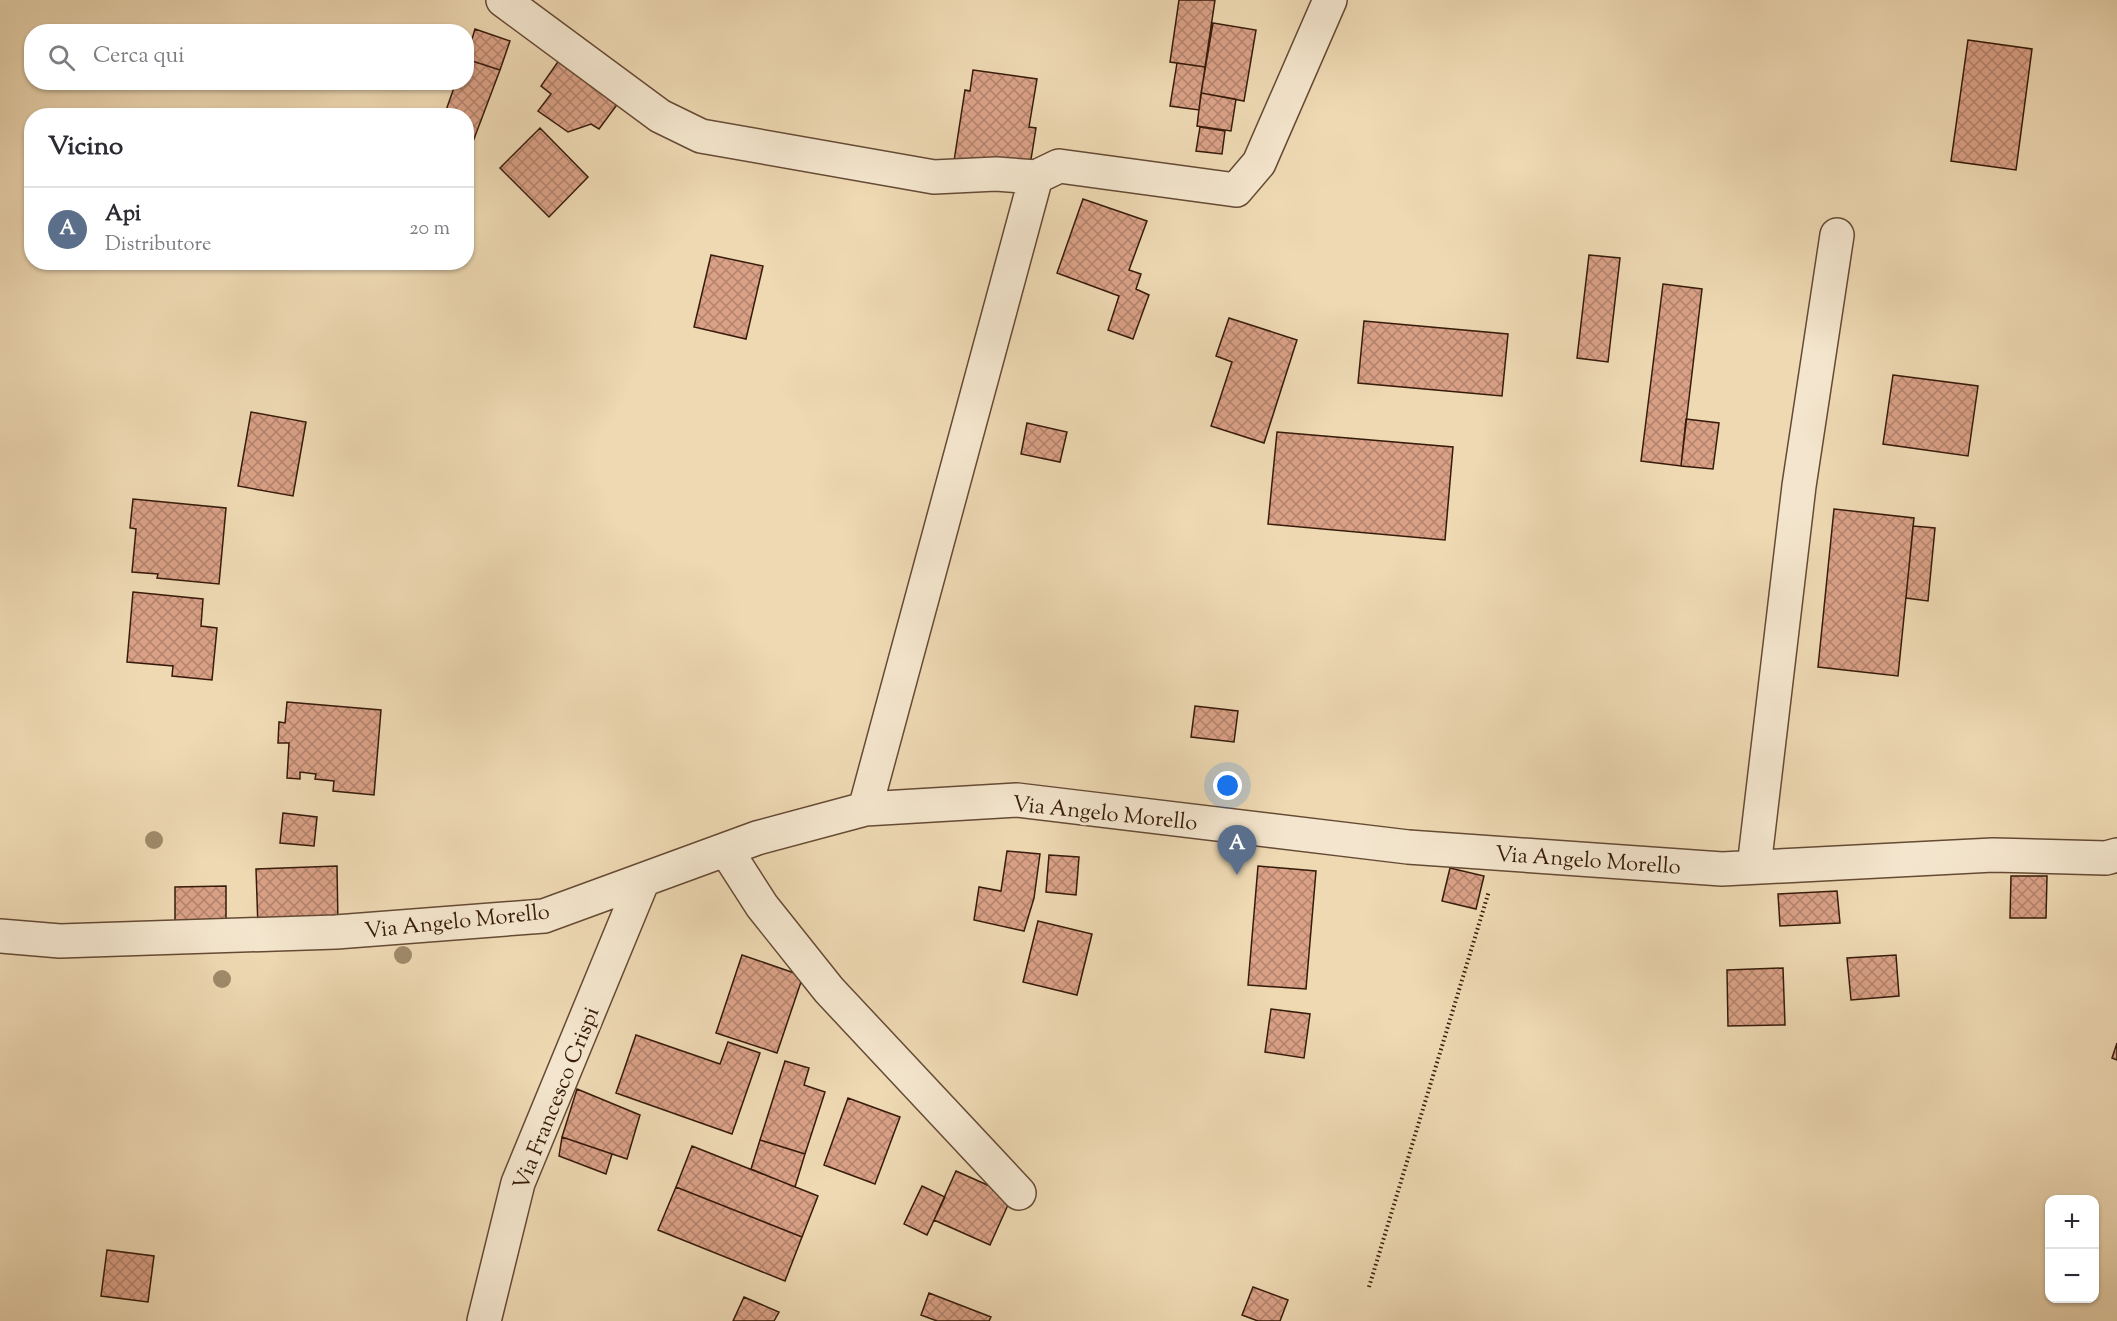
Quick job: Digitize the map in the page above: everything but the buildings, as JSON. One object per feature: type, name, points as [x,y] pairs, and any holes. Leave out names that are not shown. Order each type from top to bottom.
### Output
[{"type":"street","points":[[503,0],[660,116],[701,136],[934,177],[996,174],[1036,177],[1059,166],[1236,190],[1259,163],[1330,0]]},
{"type":"street","points":[[865,808],[1036,177]]},
{"type":"street","points":[[1754,867],[1799,486],[1837,235]]},
{"type":"street","name":"Via Angelo Morello","points":[[0,936],[60,941],[303,933],[544,916],[757,838],[865,808],[1017,800],[1408,847],[1722,869],[1993,855],[2106,858],[2117,855]]},
{"type":"street","points":[[726,850],[762,906],[829,990],[1019,1193]]},
{"type":"street","name":"Via Francesco Crispi","points":[[484,1321],[518,1183],[643,880]]},
{"type":"path","points":[[1369,1287],[1500,853]]},
{"type":"place","name":"Api","points":[[1237,875]]}]
